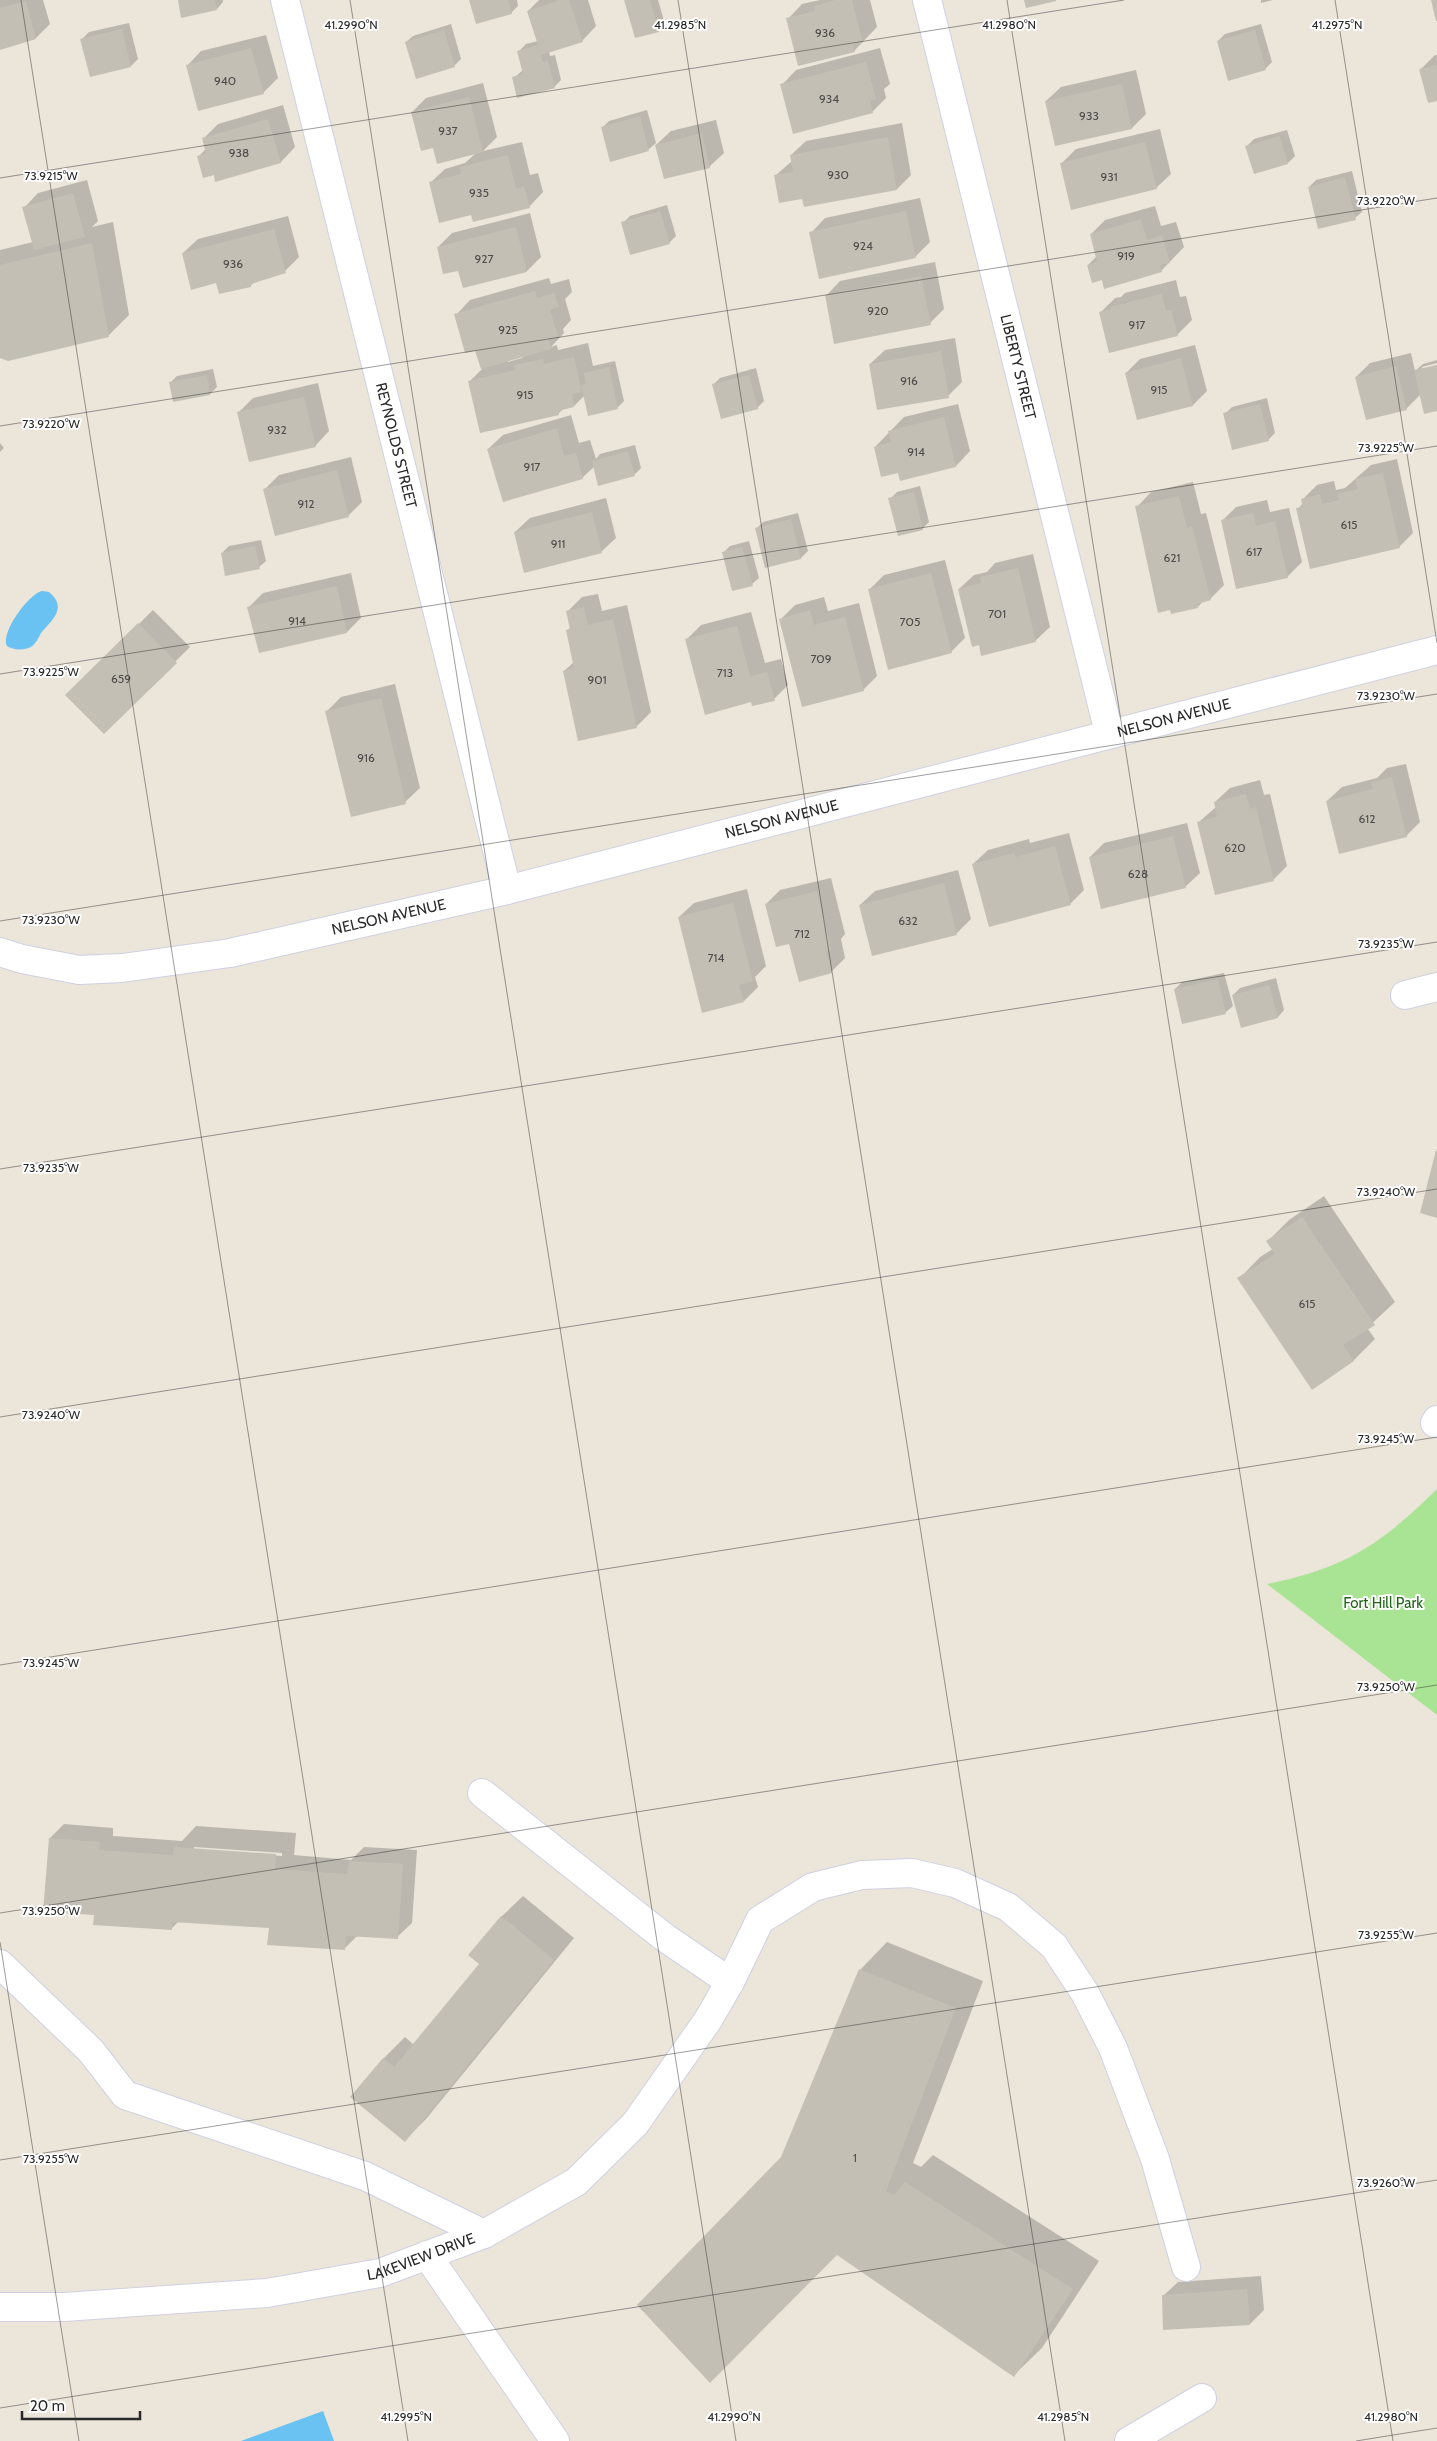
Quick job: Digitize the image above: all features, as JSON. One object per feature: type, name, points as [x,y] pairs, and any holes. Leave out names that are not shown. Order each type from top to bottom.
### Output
[{"type":"street","name":"REYNOLDS STREET","points":[[285,0],[507,890]]},
{"type":"street","name":"LIBERTY STREET","points":[[927,0],[1109,733]]},
{"type":"street","name":"NELSON AVENUE","points":[[0,952],[22,959],[79,970],[122,968],[230,953],[507,890],[1109,733],[1437,650]]},
{"type":"street","points":[[1405,995],[1437,987]]},
{"type":"street","points":[[482,1792],[664,1937],[730,1982]]},
{"type":"street","name":"LAKEVIEW DRIVE","points":[[0,2307],[64,2307],[267,2293],[380,2272],[484,2234],[576,2182],[635,2124],[708,2020],[730,1982],[760,1920],[813,1887],[862,1875],[912,1873],[955,1883],[1008,1907],[1054,1946],[1084,1994],[1113,2048],[1155,2159],[1186,2267]]},
{"type":"street","points":[[0,1964],[92,2051],[126,2095],[365,2176],[484,2234]]},
{"type":"street","points":[[427,2255],[555,2441]]},
{"type":"street","points":[[1129,2441],[1202,2398]]},
{"type":"green space","name":"Fort Hill Park","points":[[1437,1489],[1437,1715],[1267,1584],[1319,1570],[1360,1552],[1398,1525]]},
{"type":"water","points":[[42,591],[49,592],[55,598],[58,609],[56,614],[33,646],[26,649],[10,648],[7,646],[6,640],[11,624],[30,599]]},
{"type":"water","points":[[323,2411],[334,2441],[241,2441]]},
{"type":"building","points":[[178,0],[215,0],[217,10],[181,18]]},
{"type":"building","points":[[469,0],[508,0],[512,14],[476,24]]},
{"type":"building","points":[[560,0],[569,0],[583,42],[541,55],[543,62],[548,61],[555,88],[517,98],[512,77],[523,74],[517,51],[538,45],[527,11]]},
{"type":"building","points":[[624,0],[650,0],[659,32],[635,38]]},
{"type":"building","points":[[835,0],[852,0],[863,43],[853,45],[855,52],[798,66],[786,18],[815,11],[814,6]]},
{"type":"building","points":[[1024,0],[1056,0],[1056,1],[1026,8]]},
{"type":"building","points":[[1431,0],[1437,0],[1437,21],[1436,21]]},
{"type":"building","points":[[26,1],[36,39],[0,50],[0,8]]},
{"type":"building","points":[[122,29],[131,67],[90,77],[80,39]]},
{"type":"building","points":[[444,30],[455,67],[416,79],[405,42]]},
{"type":"building","points":[[1255,30],[1266,70],[1228,81],[1217,41]]},
{"type":"building","points":[[251,48],[264,94],[198,111],[186,65]]},
{"type":"building","points":[[866,62],[876,99],[870,101],[873,113],[793,134],[780,84]]},
{"type":"building","points":[[1437,65],[1437,101],[1428,103],[1419,69]]},
{"type":"building","points":[[1122,84],[1132,129],[1055,146],[1045,101]]},
{"type":"building","points":[[469,97],[483,152],[437,164],[433,148],[421,151],[411,112]]},
{"type":"building","points":[[640,116],[649,151],[610,162],[601,127]]},
{"type":"building","points":[[268,119],[281,163],[215,182],[214,175],[203,178],[197,156],[206,154],[202,138]]},
{"type":"building","points":[[702,133],[710,168],[664,179],[655,145]]},
{"type":"building","points":[[1280,136],[1288,164],[1254,174],[1245,146]]},
{"type":"building","points":[[888,137],[897,190],[804,207],[802,199],[779,203],[774,175],[793,172],[790,155]]},
{"type":"building","points":[[1145,142],[1157,189],[1071,210],[1060,163]]},
{"type":"building","points":[[508,155],[516,189],[524,186],[530,208],[473,222],[471,215],[439,223],[429,182],[461,174],[460,167]]},
{"type":"building","points":[[1345,177],[1356,220],[1318,229],[1308,187]]},
{"type":"building","points":[[73,193],[85,237],[34,250],[22,207]]},
{"type":"building","points":[[660,211],[670,244],[630,255],[621,222]]},
{"type":"building","points":[[906,211],[916,258],[819,279],[809,232]]},
{"type":"building","points":[[1141,219],[1147,240],[1162,235],[1170,263],[1160,265],[1162,272],[1104,289],[1102,280],[1092,283],[1087,265],[1097,262],[1090,234]]},
{"type":"building","points":[[516,227],[527,272],[463,288],[458,271],[443,274],[437,247]]},
{"type":"building","points":[[274,229],[286,273],[251,284],[251,287],[219,294],[216,283],[191,290],[182,253]]},
{"type":"building","points":[[92,243],[109,337],[8,361],[0,358],[0,265]]},
{"type":"building","points":[[921,276],[931,325],[834,344],[825,295]]},
{"type":"building","points":[[535,291],[537,298],[554,293],[559,307],[550,310],[558,336],[548,339],[551,349],[481,369],[475,351],[465,353],[454,314]]},
{"type":"building","points":[[1162,294],[1166,311],[1171,310],[1178,336],[1109,353],[1099,312],[1111,309],[1110,307]]},
{"type":"building","points":[[941,351],[949,398],[877,410],[869,364]]},
{"type":"building","points":[[574,357],[582,392],[572,394],[574,407],[558,411],[559,415],[480,433],[468,381],[515,370],[514,365],[543,359],[544,364]]},
{"type":"building","points":[[1181,358],[1193,406],[1137,420],[1125,373]]},
{"type":"building","points":[[1437,365],[1437,411],[1424,414],[1414,370]]},
{"type":"building","points":[[1396,366],[1407,410],[1366,420],[1355,377]]},
{"type":"building","points":[[609,367],[618,409],[588,416],[581,385],[586,384],[584,373]]},
{"type":"building","points":[[207,375],[210,395],[173,402],[169,382]]},
{"type":"building","points":[[749,375],[758,409],[721,419],[712,384]]},
{"type":"building","points":[[304,397],[316,447],[249,462],[237,412]]},
{"type":"building","points":[[1260,404],[1269,441],[1232,450],[1223,413]]},
{"type":"building","points":[[944,417],[956,467],[900,481],[898,473],[881,477],[874,447],[891,442],[888,431]]},
{"type":"building","points":[[557,428],[564,456],[576,453],[583,479],[503,502],[487,449]]},
{"type":"building","points":[[628,451],[635,476],[598,486],[592,461]]},
{"type":"building","points":[[337,470],[349,517],[275,536],[263,489]]},
{"type":"building","points":[[1383,473],[1400,548],[1310,569],[1296,508],[1303,507],[1301,499],[1320,494],[1322,504],[1339,500],[1337,494],[1358,489],[1355,479]]},
{"type":"building","points":[[914,492],[923,530],[898,536],[888,498]]},
{"type":"building","points":[[1179,496],[1187,528],[1192,526],[1211,600],[1197,604],[1198,608],[1171,614],[1170,610],[1158,613],[1135,506]]},
{"type":"building","points":[[592,512],[602,553],[524,573],[514,532]]},
{"type":"building","points":[[1253,513],[1256,526],[1275,521],[1288,578],[1236,589],[1221,520]]},
{"type":"building","points":[[791,519],[801,559],[765,568],[755,528]]},
{"type":"building","points":[[255,546],[260,569],[225,576],[221,553]]},
{"type":"building","points":[[742,547],[753,586],[732,591],[722,552]]},
{"type":"building","points":[[1018,568],[1036,642],[981,656],[979,645],[972,647],[958,589],[981,583],[980,577]]},
{"type":"building","points":[[931,573],[952,653],[888,670],[868,589]]},
{"type":"building","points":[[337,586],[347,633],[259,653],[247,607]]},
{"type":"building","points":[[584,607],[588,625],[613,619],[637,728],[578,741],[563,671],[574,668],[566,630],[570,629],[566,611]]},
{"type":"building","points":[[810,610],[814,625],[845,617],[864,691],[802,707],[779,619]]},
{"type":"building","points":[[138,623],[177,663],[104,734],[65,695]]},
{"type":"building","points":[[737,626],[750,676],[767,672],[775,701],[752,706],[751,702],[705,715],[685,639]]},
{"type":"building","points":[[381,698],[406,804],[351,817],[325,711]]},
{"type":"building","points":[[1392,777],[1407,837],[1339,854],[1326,801],[1373,789],[1371,782]]},
{"type":"building","points":[[1246,794],[1250,809],[1256,807],[1274,881],[1215,895],[1197,822],[1217,817],[1214,802]]},
{"type":"building","points":[[1173,836],[1186,888],[1101,909],[1089,857]]},
{"type":"building","points":[[1055,846],[1071,905],[989,927],[972,864],[1014,853],[1016,857]]},
{"type":"building","points":[[944,883],[957,935],[872,956],[859,905]]},
{"type":"building","points":[[817,891],[831,950],[826,951],[832,973],[799,982],[789,944],[776,947],[765,904]]},
{"type":"building","points":[[733,903],[753,981],[739,985],[744,1002],[702,1013],[678,917]]},
{"type":"building","points":[[1218,979],[1226,1014],[1182,1024],[1174,989]]},
{"type":"building","points":[[1269,985],[1278,1018],[1241,1028],[1232,995]]},
{"type":"building","points":[[1437,1150],[1437,1218],[1420,1213]]},
{"type":"building","points":[[1302,1217],[1375,1325],[1343,1345],[1354,1361],[1312,1390],[1237,1278],[1275,1254],[1266,1241]]},
{"type":"building","points":[[49,1838],[100,1842],[99,1850],[173,1855],[174,1847],[276,1854],[275,1869],[347,1874],[349,1861],[403,1864],[398,1939],[346,1936],[345,1950],[267,1945],[269,1928],[172,1922],[172,1930],[93,1925],[94,1915],[43,1912]]},
{"type":"building","points":[[501,1916],[554,1960],[405,2142],[350,2097],[383,2058],[394,2067],[479,1964],[468,1955]]},
{"type":"building","points":[[859,1969],[956,2008],[886,2191],[894,2195],[905,2182],[1073,2289],[1014,2377],[837,2255],[710,2383],[637,2305],[781,2157]]},
{"type":"building","points":[[1247,2289],[1250,2325],[1163,2330],[1162,2295]]}]
